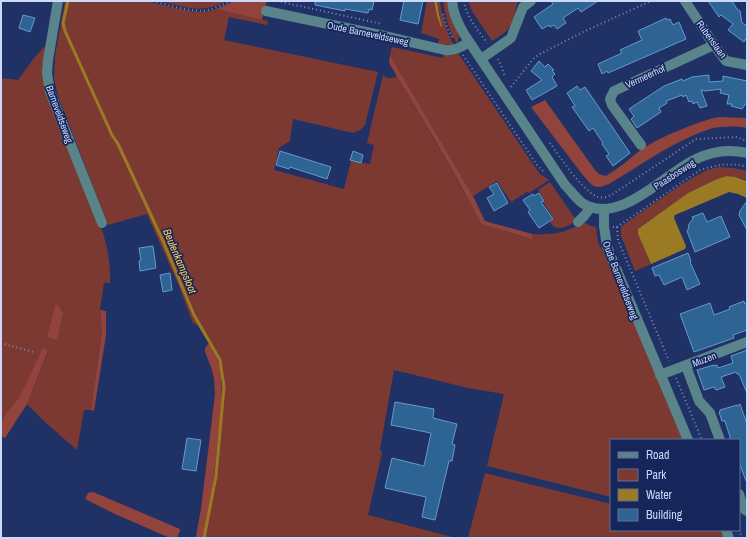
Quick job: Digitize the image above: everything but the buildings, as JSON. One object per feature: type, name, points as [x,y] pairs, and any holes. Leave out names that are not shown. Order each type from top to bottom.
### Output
[{"type":"street","name":"Barneveldseweg","points":[[58,1],[47,73],[50,92],[102,223]]},
{"type":"street","points":[[452,1],[459,26],[565,185],[574,196],[583,203],[595,209],[604,209]]},
{"type":"street","points":[[481,60],[511,38],[523,7],[531,1]]},
{"type":"street","name":"Rubenslaan","points":[[685,1],[726,61],[747,65]]},
{"type":"street","name":"Oude Barneveldseweg","points":[[266,11],[445,50],[452,51],[469,42]]},
{"type":"street","name":"Vermeerhof","points":[[641,145],[612,105],[610,99],[614,91],[714,45]]},
{"type":"street","name":"Paasbosweg","points":[[604,209],[622,206],[628,203],[695,159],[702,156],[728,151],[747,153]]},
{"type":"street","points":[[578,222],[591,207]]},
{"type":"street","name":"Oude Barneveldseweg","points":[[604,209],[606,247],[688,439]]},
{"type":"street","name":"Muzen","points":[[660,375],[747,342]]},
{"type":"street","points":[[686,366],[699,401],[710,413],[720,439]]},
{"type":"street","points":[[740,497],[744,508],[747,511]]},
{"type":"path","points":[[153,1],[200,11],[214,8],[232,1]]},
{"type":"path","points":[[277,1],[382,24]]},
{"type":"path","points":[[464,1],[469,16],[493,51],[501,65],[506,79]]},
{"type":"path","points":[[508,83],[511,87],[533,59],[540,54],[583,32],[651,1]]},
{"type":"path","name":"Paasbosweg","points":[[547,139],[570,172],[589,192],[600,198],[607,197],[616,192],[696,139],[736,137],[747,141]]},
{"type":"path","name":"Paasbosweg","points":[[628,218],[700,170],[723,164],[747,167]]},
{"type":"path","name":"Oude Barneveldseweg","points":[[628,218],[617,227],[618,240],[702,439]]},
{"type":"path","points":[[1,343],[33,352]]},
{"type":"green space","points":[[65,1],[146,1],[189,11],[200,12],[216,9],[268,21],[267,25],[229,17],[224,40],[378,72],[365,125],[360,130],[353,133],[293,119],[290,141],[279,148],[274,170],[344,189],[351,161],[370,164],[374,145],[367,143],[383,75],[390,78],[397,76],[451,168],[481,224],[532,239],[532,234],[556,233],[570,229],[583,222],[596,227],[598,242],[684,439],[610,439],[610,497],[487,466],[504,394],[468,388],[394,370],[380,449],[382,453],[368,515],[456,538],[204,538],[212,495],[222,403],[221,370],[216,354],[198,326],[193,323],[179,286],[147,214],[108,225],[58,96],[54,78],[55,56]]},
{"type":"green space","points":[[160,1],[227,1],[212,7],[194,9]]},
{"type":"green space","points":[[427,1],[434,1],[442,26],[437,2],[440,1],[445,24],[454,45],[453,47],[438,44],[439,39],[421,33]]},
{"type":"green space","points":[[443,1],[447,1],[459,36],[457,44],[448,23]]},
{"type":"green space","points":[[468,1],[519,1],[514,18],[508,30],[492,41],[472,11]]},
{"type":"green space","points":[[48,43],[44,70],[102,230],[106,243],[110,270],[110,283],[104,283],[100,310],[102,332],[91,410],[84,410],[77,450],[27,404],[48,352],[1,428],[1,78],[18,80],[34,58]]},
{"type":"green space","points":[[392,47],[443,58],[444,54],[458,53],[539,173],[549,180],[529,193],[527,192],[511,202],[497,181],[473,196],[390,55]]},
{"type":"green space","points":[[720,167],[747,171],[747,181],[744,179],[727,176],[717,179],[688,193],[638,229],[638,234],[651,264],[635,271],[621,236],[621,227],[691,179],[703,172]]},
{"type":"green space","points":[[550,182],[576,220],[563,228],[557,228],[550,222],[554,219],[543,202],[545,201],[538,190]]},
{"type":"green space","points":[[485,473],[610,504],[610,531],[722,531],[725,538],[468,538]]},
{"type":"shaded area","points":[[235,1],[267,1],[262,20],[216,9]]},
{"type":"shaded area","points":[[390,55],[473,196],[485,221],[532,234],[532,239],[481,224],[448,163],[389,63]]},
{"type":"shaded area","points":[[545,100],[595,170],[599,174],[606,176],[650,144],[674,132],[703,121],[719,117],[747,118],[747,128],[724,127],[702,132],[679,142],[609,184],[596,187],[593,186],[582,174],[531,107]]},
{"type":"shaded area","points":[[56,303],[63,313],[57,340],[47,337]]},
{"type":"shaded area","points":[[100,310],[106,311],[106,335],[94,411],[91,410],[102,332]]},
{"type":"shaded area","points":[[209,343],[216,354],[221,370],[222,403],[212,495],[204,538],[194,538],[196,536],[201,509],[215,394],[214,378],[205,352],[205,348]]},
{"type":"shaded area","points":[[43,348],[48,351],[27,404],[5,438],[1,436],[1,424],[5,415],[19,398]]},
{"type":"shaded area","points":[[93,492],[180,529],[177,538],[170,538],[85,499],[88,493]]},
{"type":"water","points":[[434,1],[437,1],[441,27],[437,16]]},
{"type":"water","points":[[727,176],[747,181],[747,198],[729,192],[675,215],[674,218],[686,246],[685,249],[651,264],[638,234],[638,229],[688,193],[717,179]]},
{"type":"waterway","name":"Beulenkampsloot","points":[[68,1],[63,23],[65,31],[112,135],[118,144],[163,241],[194,315],[220,360],[224,387],[216,476],[204,538]]}]
